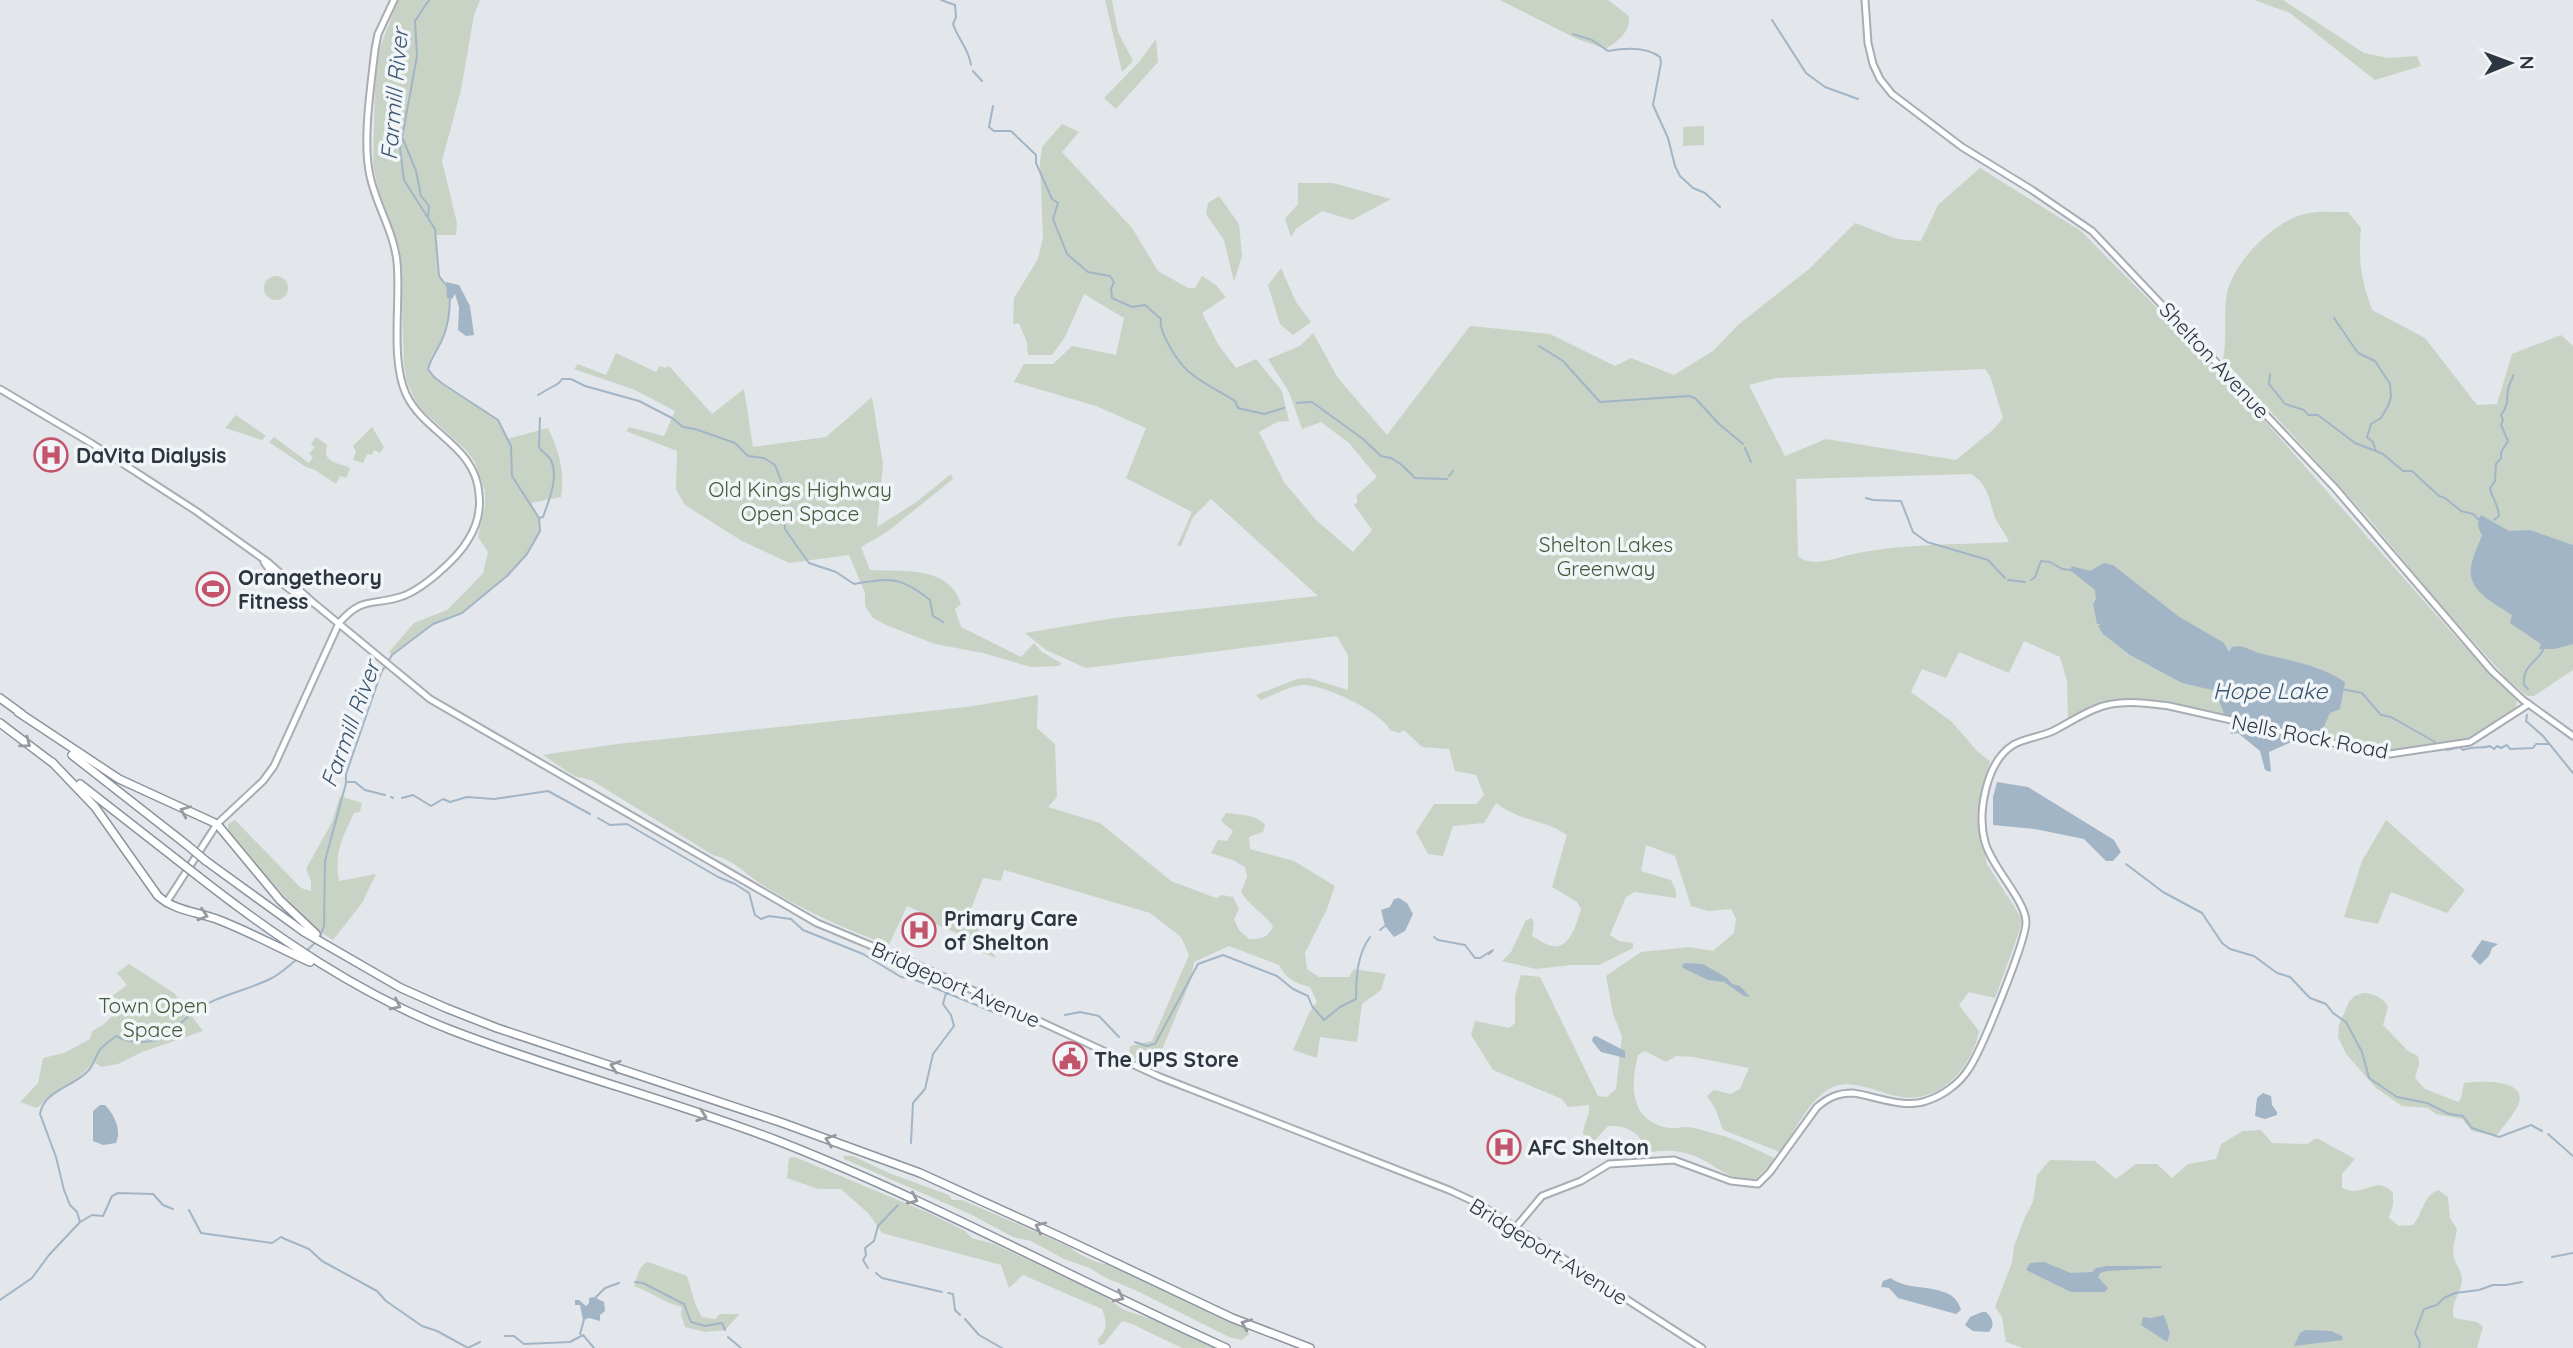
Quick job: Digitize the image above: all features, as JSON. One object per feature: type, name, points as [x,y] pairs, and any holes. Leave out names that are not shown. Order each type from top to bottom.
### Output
[{"type":"highway","points":[[0,698],[206,860],[347,958],[401,988],[497,1028],[780,1122],[920,1173],[1233,1318],[1310,1348]]},
{"type":"highway","points":[[18,712],[119,779],[217,824],[306,930]]},
{"type":"highway","points":[[0,723],[199,877],[290,944],[336,973]]},
{"type":"highway","points":[[52,762],[88,797],[158,896],[166,903],[219,920],[336,973],[451,1030],[792,1147],[921,1203],[1226,1348]]},
{"type":"main road","points":[[166,903],[217,824],[263,781],[278,760],[339,623],[360,604],[401,597],[417,590],[465,545],[479,513],[477,481],[467,460],[417,410],[407,395],[400,375],[396,255],[372,188],[367,152],[375,49],[378,34],[394,0]]},
{"type":"main road","name":"Shelton Avenue","points":[[1865,0],[1868,43],[1874,64],[1880,79],[1892,94],[1962,147],[2092,231],[2336,488],[2476,653],[2529,704],[2573,736]]},
{"type":"main road","name":"Bridgeport Avenue","points":[[0,389],[139,473],[220,527],[264,561],[286,585],[302,598],[315,604],[430,699],[817,923],[920,966],[1160,1077],[1479,1204],[1702,1348]]},
{"type":"main road","name":"Nells Rock Road","points":[[1516,1227],[1542,1196],[1581,1181],[1609,1164],[1682,1161],[1731,1181],[1758,1184],[1826,1099],[1843,1093],[1853,1093],[1915,1104],[1927,1101],[1959,1081],[1968,1071],[1982,1044],[2008,980],[2025,926],[2024,914],[1990,856],[1983,834],[1988,778],[1997,761],[2014,745],[2052,731],[2097,708],[2124,703],[2147,703],[2390,754],[2470,742],[2529,704]]},
{"type":"green space","points":[[398,0],[480,0],[474,15],[461,90],[442,161],[457,223],[456,235],[435,235],[439,276],[450,291],[450,317],[428,369],[442,384],[496,419],[507,439],[548,428],[558,453],[562,478],[561,497],[531,503],[539,518],[540,531],[527,554],[507,576],[462,613],[430,626],[392,655],[389,652],[414,623],[447,610],[483,573],[488,552],[478,537],[485,506],[485,492],[475,462],[416,402],[407,382],[404,366],[400,250],[378,188],[373,165],[375,86],[379,50]]},
{"type":"green space","points":[[1105,0],[1112,0],[1118,32],[1133,61],[1122,72]]},
{"type":"green space","points":[[1500,0],[1608,0],[1629,16],[1629,22],[1623,36],[1606,49],[1577,39]]},
{"type":"green space","points":[[2254,0],[2283,0],[2364,53],[2388,58],[2417,56],[2421,66],[2375,80],[2290,13]]},
{"type":"green space","points":[[1156,39],[1158,62],[1116,109],[1104,98],[1139,62]]},
{"type":"green space","name":"Shelton Lakes Greenway","points":[[1062,124],[1079,132],[1062,152],[1132,228],[1158,271],[1188,288],[1195,288],[1202,276],[1216,285],[1226,297],[1202,313],[1219,346],[1236,368],[1256,359],[1282,391],[1289,421],[1277,422],[1259,432],[1284,482],[1316,520],[1353,552],[1372,530],[1354,505],[1358,502],[1356,496],[1377,477],[1349,443],[1321,422],[1302,429],[1289,392],[1268,359],[1300,346],[1313,333],[1338,378],[1387,435],[1470,326],[1550,334],[1615,366],[1631,358],[1674,375],[1713,351],[1739,324],[1809,269],[1855,223],[1897,239],[1921,241],[1938,205],[1980,168],[2081,231],[2233,385],[2454,635],[2517,699],[2516,709],[2466,741],[2379,751],[2165,703],[2115,704],[2068,719],[2067,681],[2060,657],[2024,641],[2009,673],[1959,652],[1946,678],[1922,669],[1911,692],[1952,722],[1978,752],[1990,761],[1982,791],[1979,826],[1987,864],[2022,919],[1995,998],[1969,992],[1959,1005],[1979,1031],[1962,1069],[1941,1088],[1916,1097],[1901,1097],[1850,1084],[1833,1087],[1810,1106],[1780,1152],[1723,1130],[1715,1108],[1707,1096],[1714,1090],[1730,1094],[1740,1089],[1749,1068],[1693,1057],[1676,1056],[1666,1062],[1645,1051],[1638,1055],[1634,1090],[1640,1110],[1647,1118],[1669,1128],[1686,1127],[1728,1137],[1774,1158],[1774,1161],[1757,1178],[1740,1179],[1689,1154],[1672,1151],[1650,1152],[1638,1136],[1623,1127],[1608,1126],[1595,1140],[1590,1140],[1583,1133],[1589,1105],[1568,1107],[1562,1099],[1493,1070],[1471,1035],[1475,1021],[1509,1028],[1515,1023],[1515,996],[1521,975],[1540,977],[1598,1096],[1607,1097],[1616,1089],[1622,1036],[1613,1014],[1606,976],[1641,952],[1689,947],[1713,951],[1734,933],[1736,919],[1731,909],[1708,911],[1691,906],[1675,856],[1646,845],[1641,871],[1671,880],[1676,898],[1635,892],[1626,897],[1610,935],[1619,941],[1633,943],[1633,948],[1599,965],[1536,969],[1502,961],[1511,952],[1526,920],[1532,918],[1532,936],[1550,945],[1564,944],[1572,934],[1581,909],[1577,902],[1552,887],[1567,835],[1550,826],[1514,814],[1496,803],[1484,823],[1453,826],[1443,856],[1428,854],[1416,832],[1434,804],[1476,804],[1484,795],[1476,775],[1455,771],[1449,749],[1422,747],[1404,730],[1399,733],[1390,730],[1376,715],[1351,700],[1324,689],[1303,685],[1261,700],[1256,695],[1297,679],[1309,678],[1348,690],[1348,655],[1337,636],[1086,668],[1046,650],[1025,633],[1114,618],[1318,596],[1211,499],[1193,517],[1181,546],[1177,546],[1192,512],[1126,478],[1146,428],[1096,406],[1014,382],[1024,364],[1053,364],[1072,346],[1116,355],[1124,318],[1084,294],[1065,337],[1052,355],[1028,355],[1027,343],[1019,323],[1013,324],[1014,298],[1038,259],[1043,238],[1040,162],[1042,147]],"holes":[[[1985,369],[1990,376],[2003,418],[1994,429],[1956,460],[1826,439],[1785,456],[1749,385],[1776,378]],[[1971,474],[1985,488],[1995,518],[2009,542],[1885,549],[1820,562],[1798,556],[1796,479]]]},
{"type":"green space","points":[[1704,126],[1704,145],[1683,146],[1683,127]]},
{"type":"green space","points":[[1298,183],[1333,183],[1391,199],[1352,220],[1322,211],[1297,228],[1291,237],[1285,219],[1298,204]]},
{"type":"green space","points":[[1219,196],[1239,224],[1242,256],[1234,282],[1224,240],[1206,214],[1208,203]]},
{"type":"green space","points":[[2314,212],[2348,212],[2361,228],[2361,270],[2372,310],[2425,338],[2477,405],[2497,404],[2512,354],[2561,335],[2573,346],[2573,670],[2534,696],[2527,696],[2508,680],[2370,520],[2223,359],[2229,286],[2256,245],[2269,233],[2296,217]]},
{"type":"green space","points":[[1281,268],[1296,302],[1311,322],[1293,335],[1280,324],[1268,285]]},
{"type":"green space","points":[[276,276],[285,279],[288,288],[285,297],[276,300],[267,297],[264,288],[267,279]]},
{"type":"green space","name":"Old Kings Highway Open Space","points":[[616,353],[656,372],[660,366],[669,366],[712,414],[744,389],[753,447],[826,437],[872,397],[883,464],[877,527],[915,503],[951,474],[953,479],[887,532],[861,547],[870,570],[910,571],[936,577],[955,591],[961,604],[955,609],[961,627],[1021,657],[1034,643],[1042,652],[1061,663],[1059,666],[1031,667],[983,653],[935,644],[886,625],[873,618],[865,606],[865,593],[849,555],[789,563],[742,541],[685,505],[676,489],[677,451],[626,431],[629,427],[664,436],[675,411],[635,390],[574,369],[578,364],[606,375]]},
{"type":"green space","points":[[236,415],[266,436],[262,440],[225,428]]},
{"type":"green space","points":[[372,427],[384,447],[380,453],[374,450],[372,455],[367,454],[363,463],[353,460],[356,452],[353,446]]},
{"type":"green space","points":[[274,437],[309,463],[313,457],[309,454],[315,447],[311,444],[316,437],[327,445],[329,459],[350,468],[346,478],[340,476],[336,484],[306,467],[269,442]]},
{"type":"green space","points":[[1038,695],[1037,728],[1055,744],[1057,797],[1048,807],[1100,823],[1171,881],[1216,898],[1222,895],[1233,897],[1239,909],[1234,919],[1239,930],[1249,939],[1264,937],[1273,926],[1241,892],[1247,877],[1245,867],[1211,853],[1218,840],[1227,841],[1233,831],[1221,821],[1226,813],[1253,817],[1265,825],[1263,832],[1249,837],[1250,849],[1294,861],[1335,886],[1305,953],[1307,969],[1319,977],[1349,977],[1354,969],[1386,974],[1381,990],[1362,1004],[1357,1042],[1320,1037],[1317,1058],[1293,1050],[1309,1013],[1317,1002],[1310,987],[1292,980],[1279,965],[1229,946],[1194,962],[1190,982],[1154,1069],[1129,1056],[1130,1046],[1152,1041],[1189,955],[1181,937],[1150,913],[1004,870],[1001,881],[983,878],[969,914],[996,958],[971,948],[969,938],[927,921],[928,915],[907,906],[889,945],[794,903],[734,864],[713,855],[591,780],[574,776],[543,755],[617,744],[967,707]]},
{"type":"green space","points":[[340,796],[362,803],[360,812],[354,813],[340,846],[339,881],[376,874],[362,903],[333,940],[310,925],[228,833],[228,824],[235,820],[301,888],[311,891],[311,881],[306,869],[332,822]]},
{"type":"green space","points":[[2386,820],[2465,890],[2447,913],[2391,892],[2378,924],[2344,917],[2362,861]]},
{"type":"green space","name":"Town Open Space","points":[[129,964],[174,993],[203,1031],[142,1052],[118,1064],[101,1067],[94,1062],[77,1079],[36,1108],[20,1102],[38,1083],[43,1058],[64,1053],[90,1039],[92,1031],[103,1025],[123,1005],[118,999],[111,997],[127,985],[117,973]]},
{"type":"green space","points":[[2363,993],[2377,996],[2388,1006],[2383,1025],[2408,1051],[2418,1056],[2415,1078],[2425,1089],[2458,1102],[2464,1083],[2499,1083],[2516,1089],[2519,1103],[2496,1136],[2472,1131],[2462,1119],[2436,1114],[2428,1108],[2402,1106],[2376,1088],[2346,1054],[2338,1037],[2339,1025],[2349,1002],[2354,996]]},
{"type":"green space","points":[[2261,1130],[2272,1143],[2307,1144],[2317,1138],[2355,1159],[2342,1174],[2342,1188],[2354,1191],[2378,1185],[2388,1188],[2393,1193],[2389,1218],[2399,1226],[2413,1225],[2426,1201],[2438,1190],[2448,1197],[2450,1218],[2457,1229],[2453,1254],[2462,1279],[2453,1313],[2454,1318],[2477,1322],[2483,1327],[2477,1348],[2023,1348],[2006,1342],[2002,1317],[1995,1307],[2012,1262],[2014,1246],[2033,1202],[2037,1175],[2050,1160],[2095,1161],[2116,1179],[2136,1164],[2157,1164],[2172,1178],[2188,1164],[2216,1159],[2221,1144],[2243,1131]]},
{"type":"green space","points":[[843,1156],[853,1156],[889,1173],[949,1195],[952,1200],[962,1200],[1070,1247],[1087,1258],[1107,1264],[1246,1328],[1249,1334],[1242,1340],[1229,1337],[1090,1268],[1064,1259],[1031,1241],[1013,1237],[970,1214],[844,1159]]},
{"type":"green space","points":[[795,1157],[929,1213],[965,1231],[972,1238],[994,1244],[1101,1294],[1124,1310],[1149,1318],[1216,1348],[1182,1348],[1122,1321],[1104,1344],[1099,1345],[1098,1339],[1106,1325],[1102,1309],[1023,1275],[1009,1288],[1001,1265],[882,1233],[869,1214],[841,1189],[818,1189],[787,1178],[789,1158]]},
{"type":"green space","points":[[648,1262],[687,1276],[702,1317],[715,1319],[720,1314],[740,1314],[725,1330],[705,1332],[685,1327],[682,1307],[634,1286],[640,1269]]},
{"type":"water","points":[[446,282],[459,285],[470,306],[474,335],[466,336],[458,330],[459,307],[455,294],[452,299],[447,298]]},
{"type":"water","points":[[2481,515],[2509,531],[2530,530],[2573,545],[2573,644],[2554,649],[2539,649],[2541,644],[2510,623],[2512,615],[2476,588],[2471,572],[2482,535],[2478,525]]},
{"type":"water","name":"Hope Lake","points":[[2104,563],[2113,565],[2178,616],[2224,643],[2229,652],[2232,647],[2244,647],[2336,676],[2345,682],[2340,709],[2330,713],[2321,733],[2315,735],[2224,714],[2212,690],[2182,683],[2130,655],[2103,634],[2098,626],[2101,624],[2097,624],[2093,604],[2096,599],[2095,590],[2070,570],[2072,566],[2090,571]]},
{"type":"water","points":[[2236,725],[2298,739],[2269,752],[2271,772],[2265,770],[2260,751],[2238,733],[2231,734],[2229,727]]},
{"type":"water","points":[[1997,782],[2028,787],[2114,840],[2121,852],[2113,861],[2106,861],[2084,839],[2035,829],[1993,825],[1993,797]]},
{"type":"water","points":[[1399,898],[1407,903],[1413,914],[1405,931],[1394,937],[1385,926],[1381,910],[1390,907],[1394,899]]},
{"type":"water","points":[[2482,940],[2498,944],[2480,965],[2471,956]]},
{"type":"water","points":[[1685,963],[1703,964],[1727,978],[1732,984],[1740,986],[1750,997],[1744,996],[1724,982],[1708,980],[1683,968]]},
{"type":"water","points":[[1596,1036],[1625,1051],[1625,1058],[1601,1052],[1592,1041]]},
{"type":"water","points":[[2263,1093],[2271,1096],[2272,1105],[2277,1112],[2277,1115],[2265,1119],[2255,1116],[2257,1098]]},
{"type":"water","points":[[100,1105],[105,1105],[116,1122],[116,1143],[103,1145],[93,1141],[93,1111]]},
{"type":"water","points":[[2044,1262],[2071,1273],[2092,1272],[2096,1268],[2107,1266],[2162,1268],[2107,1271],[2100,1273],[2098,1277],[2108,1288],[2105,1292],[2071,1292],[2026,1270],[2030,1263]]},
{"type":"water","points":[[1891,1278],[1909,1286],[1950,1295],[1961,1310],[1956,1314],[1898,1298],[1889,1288],[1881,1287],[1883,1281]]},
{"type":"water","points":[[594,1297],[604,1302],[605,1311],[600,1315],[600,1321],[589,1318],[583,1320],[580,1305],[575,1305],[575,1300],[586,1306],[589,1298]]},
{"type":"water","points":[[1986,1312],[1992,1319],[1989,1332],[1973,1331],[1965,1325],[1970,1317]]},
{"type":"water","points":[[2164,1315],[2170,1333],[2167,1342],[2141,1325],[2143,1317]]},
{"type":"water","points":[[2305,1330],[2331,1331],[2342,1336],[2343,1340],[2294,1346],[2300,1333]]},
{"type":"waterway","name":"Farmill River","points":[[429,0],[415,21],[417,56],[400,149],[404,180],[435,229],[439,276],[446,285]]},
{"type":"waterway","points":[[941,0],[955,5],[956,17],[953,24],[971,65]]},
{"type":"waterway","points":[[1772,20],[1806,73],[1825,87],[1858,99]]},
{"type":"waterway","points":[[1573,34],[1592,40],[1608,51],[1642,49],[1660,57],[1653,105],[1668,138],[1675,166],[1680,176],[1693,188],[1705,193],[1720,207]]},
{"type":"waterway","points":[[973,71],[982,81]]},
{"type":"waterway","points":[[993,106],[989,127],[994,131],[1011,131],[1036,155],[1036,163],[1052,199],[1058,203],[1053,219],[1067,254],[1088,272],[1110,276],[1114,282],[1111,289],[1112,298],[1132,307],[1145,305],[1161,319],[1166,339],[1184,367],[1235,401],[1238,408],[1264,414],[1284,408]]},
{"type":"waterway","points":[[403,139],[416,171],[421,196],[429,206],[428,218]]},
{"type":"waterway","name":"Farmill River","points":[[320,937],[324,926],[325,861],[346,783],[346,774],[381,673],[392,655],[433,624],[462,613],[507,576],[527,554],[540,531],[539,518],[512,476],[511,446],[498,420],[443,384],[428,369],[445,331],[450,296]]},
{"type":"waterway","points":[[2334,318],[2358,353],[2375,361],[2390,384],[2391,397],[2388,406],[2381,418],[2371,424],[2367,437],[2373,442],[2376,451],[2403,471],[2412,471],[2439,496],[2478,519]]},
{"type":"waterway","points":[[1539,346],[1563,361],[1600,402],[1689,396],[1695,398],[1719,424],[1743,444]]},
{"type":"waterway","points":[[2270,374],[2269,384],[2285,404],[2304,410],[2308,415],[2318,415],[2355,443],[2376,451]]},
{"type":"waterway","points":[[2494,520],[2499,516],[2490,488],[2495,481],[2496,464],[2508,441],[2501,425],[2501,415],[2507,403],[2513,375]]},
{"type":"waterway","points":[[538,395],[562,379],[571,379],[585,386],[639,401],[672,418],[683,427],[735,443],[748,456],[764,458],[775,465],[782,483],[785,529],[809,563],[836,572],[854,584],[886,580],[902,583],[930,600],[933,616],[943,622]]},
{"type":"waterway","points":[[1297,403],[1312,402],[1363,439],[1381,456],[1391,458],[1402,465],[1415,478],[1447,479]]},
{"type":"waterway","points":[[539,518],[543,517],[548,503],[554,474],[551,460],[539,447],[540,418]]},
{"type":"waterway","points":[[1745,448],[1751,462]]},
{"type":"waterway","points":[[1449,476],[1453,471]]},
{"type":"waterway","points":[[1866,498],[1901,501],[1913,532],[1927,542],[1988,560],[2005,578]]},
{"type":"waterway","points":[[2031,580],[2035,577],[2041,561],[2071,570]]},
{"type":"waterway","points":[[2008,580],[2025,582]]},
{"type":"waterway","points":[[2528,689],[2524,685],[2525,673],[2543,650]]},
{"type":"waterway","points":[[2342,689],[2362,693],[2381,715],[2391,717],[2435,742]]},
{"type":"waterway","points":[[2527,715],[2526,721],[2543,736],[2573,773]]},
{"type":"waterway","points":[[2447,750],[2490,746],[2494,749],[2507,745],[2510,749],[2533,748],[2536,744],[2548,744]]},
{"type":"waterway","points":[[348,782],[355,782],[365,790],[385,795]]},
{"type":"waterway","points":[[402,798],[413,795],[431,806],[443,799],[450,802],[467,797],[494,799],[548,791],[590,814]]},
{"type":"waterway","points":[[598,818],[610,825],[627,824],[718,877],[735,884],[749,893],[755,915],[761,919],[769,916],[791,919],[803,930],[863,954],[901,977],[913,979],[1003,1016],[1012,1016]]},
{"type":"waterway","points":[[2126,864],[2163,892],[2202,913],[2222,943],[2230,949],[2254,956],[2277,973],[2290,977],[2310,998],[2326,1004],[2346,1022],[2362,1052],[2369,1078],[2397,1097],[2427,1103],[2449,1114],[2463,1116],[2472,1128],[2499,1137],[2531,1125],[2542,1131]]},
{"type":"waterway","points":[[1380,930],[1385,926]]},
{"type":"waterway","points":[[1135,1042],[1147,1046],[1155,1044],[1198,964],[1223,955],[1277,976],[1293,989],[1308,996],[1312,1006],[1324,1020],[1356,999],[1360,959],[1370,937]]},
{"type":"waterway","points":[[1434,937],[1465,945],[1475,958],[1493,950],[1489,954]]},
{"type":"waterway","name":"Farmill River","points":[[305,952],[317,941]]},
{"type":"waterway","name":"Farmill River","points":[[80,1222],[64,1190],[56,1157],[40,1114],[47,1100],[82,1077],[101,1049],[116,1036],[138,1042],[158,1040],[204,1006],[270,979],[296,960]]},
{"type":"waterway","points":[[911,1143],[913,1103],[925,1089],[933,1054],[954,1026],[951,1015],[943,1004],[946,993]]},
{"type":"waterway","points":[[1065,1015],[1080,1012],[1099,1016],[1119,1037]]},
{"type":"waterway","points":[[2548,1134],[2573,1156]]},
{"type":"waterway","name":"Farmill River","points":[[0,1300],[32,1278],[80,1222],[92,1215],[103,1216],[112,1196],[118,1193],[153,1194],[163,1205],[173,1209]]},
{"type":"waterway","points":[[868,1268],[863,1260],[866,1255],[865,1248],[874,1241],[878,1226],[898,1205]]},
{"type":"waterway","points":[[189,1210],[201,1233],[272,1243],[281,1237],[309,1249],[322,1261],[377,1291],[386,1301],[422,1326],[468,1348],[480,1342]]},
{"type":"waterway","points":[[2552,1257],[2573,1253]]},
{"type":"waterway","points":[[876,1273],[882,1278],[942,1292]]},
{"type":"waterway","points":[[635,1282],[643,1283],[684,1304],[691,1322],[705,1326],[722,1323],[725,1330]]},
{"type":"waterway","points":[[2419,1348],[2420,1343],[2415,1333],[2424,1309],[2437,1305],[2455,1293],[2522,1282]]},
{"type":"waterway","points":[[596,1297],[605,1288],[619,1283]]},
{"type":"waterway","points":[[948,1293],[953,1294],[955,1310],[960,1315]]},
{"type":"waterway","points":[[580,1334],[585,1316]]},
{"type":"waterway","points":[[965,1319],[979,1335],[1002,1348]]},
{"type":"waterway","points":[[505,1336],[514,1336],[524,1344],[570,1342],[583,1335],[594,1348]]},
{"type":"waterway","points":[[728,1337],[741,1348]]},
{"type":"place","name":"DaVita Dialysis","points":[[51,455]]},
{"type":"place","name":"Orangetheory Fitness","points":[[213,589]]},
{"type":"place","name":"Primary Care of Shelton","points":[[919,930]]},
{"type":"place","name":"The UPS Store","points":[[1070,1059]]},
{"type":"place","name":"AFC Shelton","points":[[1504,1147]]}]
